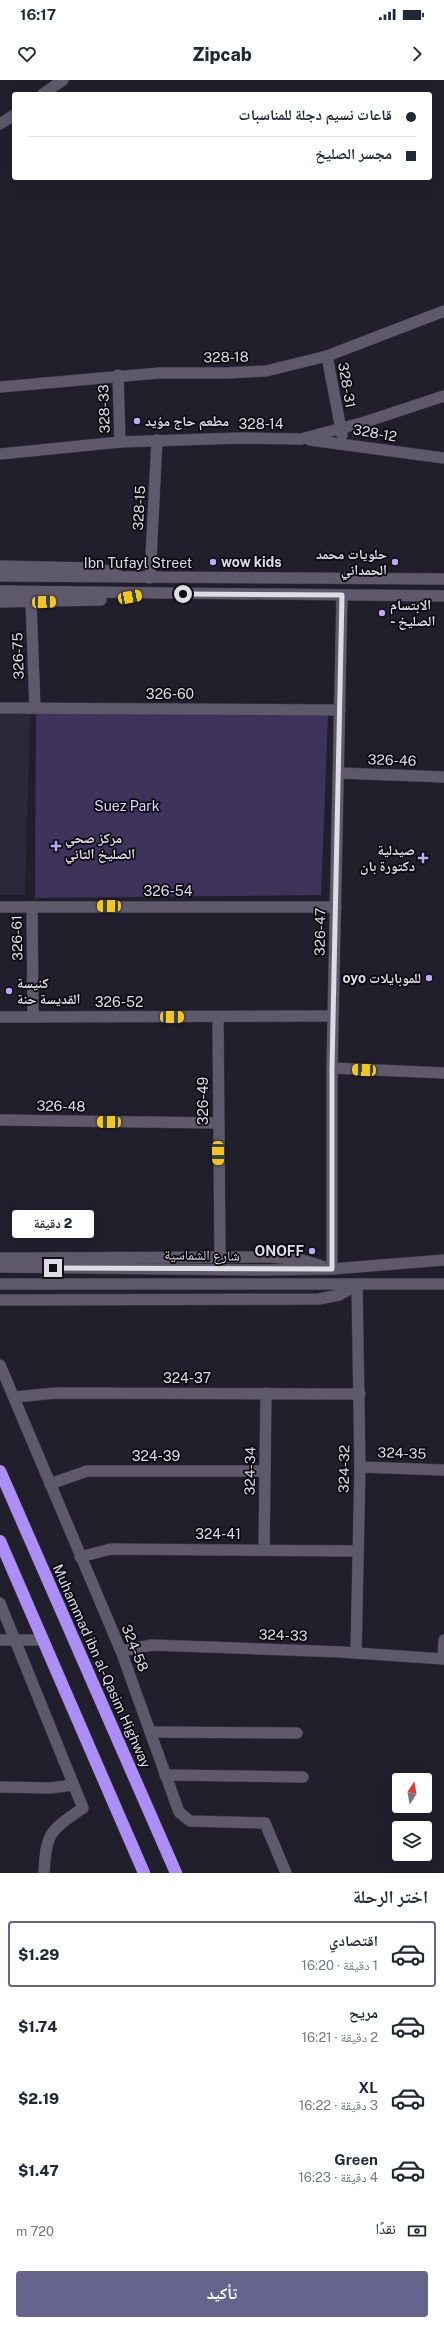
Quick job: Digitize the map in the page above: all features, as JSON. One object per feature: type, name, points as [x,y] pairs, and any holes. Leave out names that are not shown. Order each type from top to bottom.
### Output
[{"type":"highway","name":"Muhammad ibn al-Qasim Highway","points":[[0,1471],[176,1873]]},
{"type":"highway","points":[[0,1541],[144,1873]]},
{"type":"street","points":[[46,92],[63,80]]},
{"type":"street","points":[[0,124],[12,116]]},
{"type":"street","name":"328-18","points":[[0,387],[118,375],[266,371],[327,356],[444,311]]},
{"type":"street","name":"328-31","points":[[327,356],[340,430],[345,443]]},
{"type":"street","name":"328-33","points":[[118,375],[120,442]]},
{"type":"street","name":"328-14","points":[[0,454],[120,442],[157,440],[301,439],[340,430],[444,396]]},
{"type":"street","name":"328-12","points":[[301,439],[345,443],[400,453],[444,458]]},
{"type":"street","name":"328-15","points":[[150,578],[157,440]]},
{"type":"street","points":[[0,566],[88,568],[150,578]]},
{"type":"street","name":"Ibn Tufayl Street","points":[[0,576],[444,579]]},
{"type":"street","name":"Ibn Tufayl Street","points":[[0,591],[444,596]]},
{"type":"street","points":[[0,602],[121,599],[151,593]]},
{"type":"street","name":"326-47","points":[[332,1269],[332,1068],[342,595]]},
{"type":"street","name":"326-75","points":[[31,602],[35,708]]},
{"type":"street","name":"326-60","points":[[0,708],[340,710]]},
{"type":"street","name":"326-46","points":[[338,773],[444,777]]},
{"type":"street","name":"326-54","points":[[0,907],[336,907]]},
{"type":"street","name":"326-61","points":[[32,907],[33,1017]]},
{"type":"street","name":"326-52","points":[[0,1017],[333,1016]]},
{"type":"street","name":"326-49","points":[[218,1017],[217,1123],[220,1257]]},
{"type":"street","points":[[332,1068],[444,1073]]},
{"type":"street","name":"326-48","points":[[0,1120],[217,1123]]},
{"type":"street","points":[[0,1258],[286,1258],[332,1269]]},
{"type":"street","name":"شارع الشماسية","points":[[0,1268],[332,1269],[444,1260]]},
{"type":"street","name":"شارع الشماسية","points":[[0,1284],[444,1284]]},
{"type":"street","points":[[0,1300],[319,1299],[339,1295],[357,1285]]},
{"type":"street","name":"324-32","points":[[356,1653],[360,1467],[360,1394],[357,1285]]},
{"type":"street","name":"324-58","points":[[0,1365],[15,1397],[80,1557],[121,1651],[179,1812],[190,1821],[265,1823],[288,1873]]},
{"type":"street","name":"324-37","points":[[15,1397],[56,1393],[360,1394]]},
{"type":"street","name":"324-34","points":[[264,1549],[266,1393]]},
{"type":"street","name":"324-35","points":[[360,1467],[444,1470]]},
{"type":"street","name":"324-39","points":[[50,1484],[87,1471],[265,1471]]},
{"type":"street","name":"324-41","points":[[80,1557],[111,1549],[264,1549],[358,1551]]},
{"type":"street","points":[[0,1603],[82,1808],[56,1827],[50,1834],[46,1844],[44,1873]]},
{"type":"street","points":[[0,1640],[43,1640]]},
{"type":"street","points":[[443,1659],[444,1640]]},
{"type":"street","name":"324-33","points":[[121,1651],[152,1645],[356,1653],[443,1659]]},
{"type":"street","points":[[150,1732],[297,1733]]},
{"type":"street","points":[[166,1774],[303,1777]]},
{"type":"street","points":[[0,1787],[50,1788],[73,1785]]},
{"type":"shaded area","points":[[0,713],[30,714],[25,895],[0,895]]},
{"type":"green space","name":"Suez Park","points":[[36,713],[328,716],[321,895],[35,898]]},
{"type":"place","name":"مطعم حاج مؤيد","points":[[137,421]]},
{"type":"place","name":"wow kids","points":[[213,562]]},
{"type":"place","name":"حلويات محمد الحمداني","points":[[395,562]]},
{"type":"place","name":"الابتسام - الصليخ","points":[[382,613]]},
{"type":"place","name":"مركز صحي الصليخ الثاني","points":[[56,846]]},
{"type":"place","name":"صيدلية دكتورة بان","points":[[423,858]]},
{"type":"place","name":"oyo للموبايلات","points":[[429,978]]},
{"type":"place","name":"كنيسة القديسة حنة","points":[[9,991]]},
{"type":"place","name":"ONOFF","points":[[312,1251]]},
{"type":"route","points":[[53,1268],[261,1270],[332,1269],[332,1068],[342,595],[183,594]]}]
